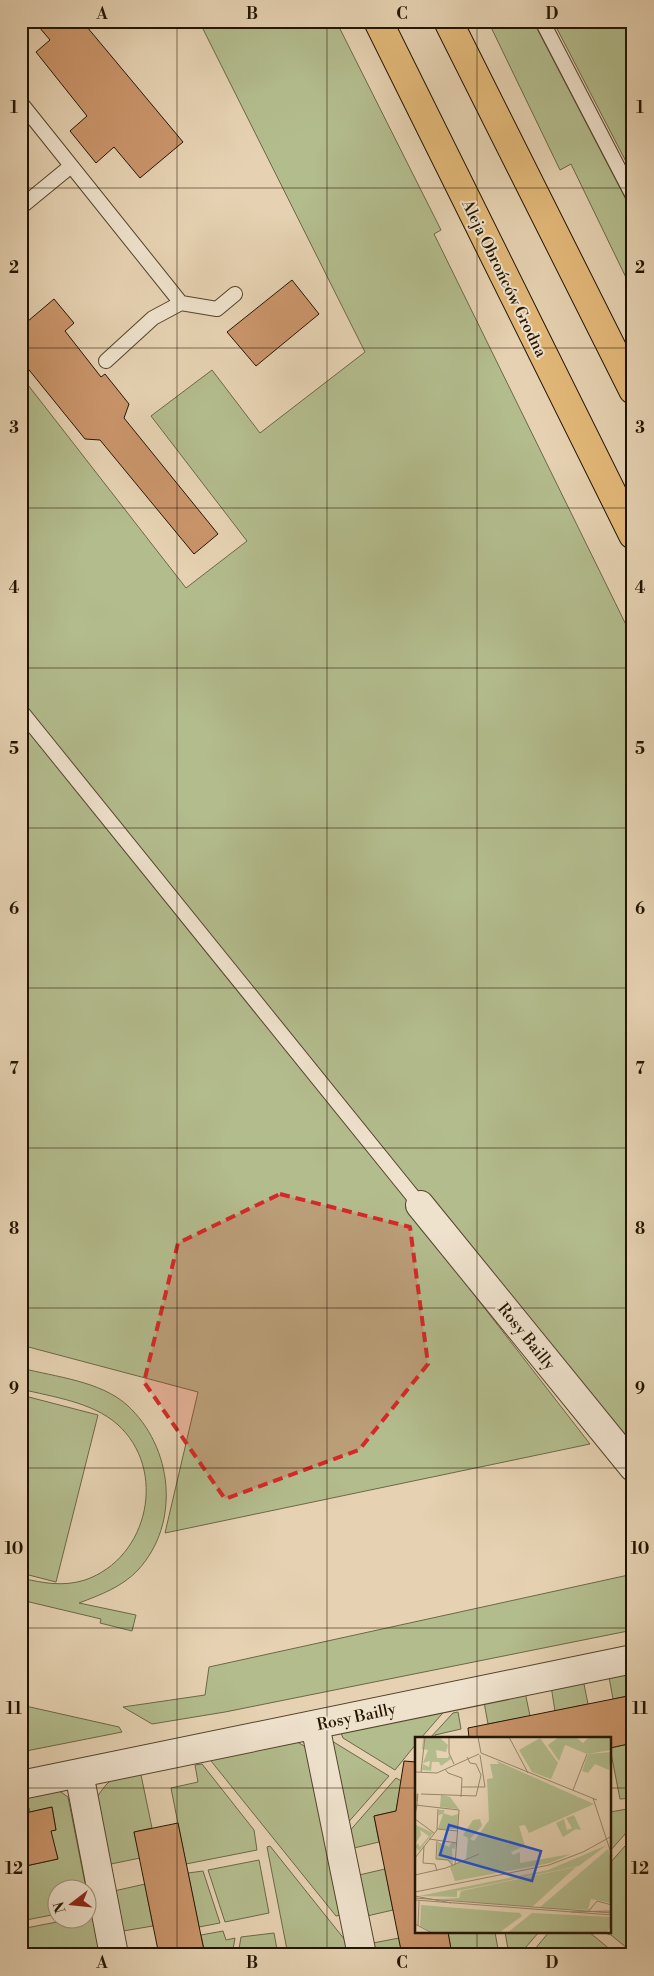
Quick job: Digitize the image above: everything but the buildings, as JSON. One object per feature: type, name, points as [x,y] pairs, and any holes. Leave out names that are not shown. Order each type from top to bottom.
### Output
[{"type":"highway","name":"Aleja Obrońców Grodna","points":[[378,21],[633,535]]},
{"type":"highway","points":[[448,21],[633,390]]},
{"type":"street","name":"Rosy Bailly","points":[[420,1205],[633,1468]]},
{"type":"street","name":"Rosy Bailly","points":[[21,1785],[633,1659]]},
{"type":"street","points":[[314,1725],[362,1955]]},
{"type":"street","points":[[79,1773],[114,1955]]},
{"type":"lane","points":[[542,21],[633,196]]},
{"type":"lane","points":[[21,102],[181,303]]},
{"type":"lane","points":[[21,207],[71,166]]},
{"type":"lane","points":[[106,361],[153,318],[181,303],[217,310],[235,294]]},
{"type":"lane","points":[[21,711],[420,1205]]},
{"type":"highlighted area","points":[[280,1194],[410,1227],[428,1364],[359,1450],[225,1499],[144,1382],[178,1243]]},
{"type":"green space","points":[[199,21],[336,21],[441,230],[434,234],[633,639],[633,1455],[417,1221],[590,1444],[165,1533],[198,1392],[21,1345],[21,376],[186,588],[247,541],[151,416],[212,370],[260,433],[365,352]]},
{"type":"green space","points":[[488,21],[533,21],[633,213],[633,292],[571,164],[560,170]]},
{"type":"green space","points":[[553,21],[633,21],[633,175]]},
{"type":"green space","points":[[21,1368],[77,1381],[104,1390],[127,1405],[142,1422],[154,1442],[162,1463],[166,1486],[166,1508],[161,1530],[152,1551],[138,1570],[118,1586],[79,1603],[136,1615],[132,1631],[100,1623],[101,1619],[21,1600],[21,1578],[61,1584],[85,1580],[107,1569],[124,1553],[137,1533],[144,1511],[146,1487],[143,1464],[133,1443],[117,1424],[96,1410],[84,1405],[21,1389]]},
{"type":"green space","points":[[21,1395],[98,1415],[56,1582],[21,1573]]},
{"type":"green space","points":[[633,1574],[633,1630],[225,1712],[152,1724],[123,1707],[205,1695],[209,1667]]},
{"type":"green space","points":[[633,1668],[633,1695],[613,1699],[609,1677]]},
{"type":"green space","points":[[583,1679],[588,1704],[555,1711],[551,1686]]},
{"type":"green space","points":[[525,1692],[530,1716],[488,1724],[484,1702]]},
{"type":"green space","points":[[21,1705],[119,1727],[122,1732],[21,1752]]},
{"type":"green space","points":[[448,1707],[422,1737],[415,1737],[415,1745],[395,1770],[343,1738],[341,1733]]},
{"type":"green space","points":[[458,1712],[461,1729],[431,1737],[453,1713]]},
{"type":"green space","points":[[292,1739],[306,1747],[341,1915],[336,1916],[207,1756]]},
{"type":"green space","points":[[332,1741],[389,1776],[345,1826]]},
{"type":"green space","points":[[633,1743],[633,1798],[620,1799],[612,1758],[612,1748]]},
{"type":"green space","points":[[202,1764],[254,1830],[257,1850],[186,1864],[171,1788],[198,1782],[195,1765]]},
{"type":"green space","points":[[140,1770],[152,1828],[134,1832],[140,1858],[111,1864],[96,1799],[109,1782],[124,1774]]},
{"type":"green space","points":[[396,1778],[409,1785],[415,1793],[415,1801],[398,1800],[396,1811],[374,1816],[379,1842],[354,1848],[347,1834]]},
{"type":"green space","points":[[58,1790],[68,1797],[84,1878],[48,1878],[48,1916],[21,1921],[21,1867],[58,1859],[49,1831],[56,1830],[52,1807],[30,1812],[29,1808],[21,1810],[21,1794]]},
{"type":"green space","points":[[633,1808],[633,1825],[612,1849],[612,1812]]},
{"type":"green space","points":[[633,1837],[633,1953],[608,1934],[612,1934],[612,1861]]},
{"type":"green space","points":[[270,1846],[345,1940],[348,1955],[288,1955],[267,1847]]},
{"type":"green space","points":[[259,1860],[269,1913],[225,1922],[208,1870]]},
{"type":"green space","points":[[385,1869],[393,1910],[367,1916],[359,1875]]},
{"type":"green space","points":[[203,1871],[220,1923],[199,1927],[188,1873]]},
{"type":"green space","points":[[145,1884],[153,1926],[123,1931],[114,1891]]},
{"type":"green space","points":[[48,1924],[48,1928],[95,1928],[100,1955],[21,1955],[21,1929]]},
{"type":"green space","points":[[223,1931],[226,1940],[235,1938],[232,1955],[205,1955],[201,1935]]},
{"type":"green space","points":[[274,1933],[278,1955],[238,1955],[241,1937]]},
{"type":"green space","points":[[448,1934],[495,1934],[499,1955],[452,1955]]},
{"type":"green space","points":[[505,1934],[537,1934],[519,1955],[509,1955]]},
{"type":"green space","points":[[547,1934],[591,1934],[617,1955],[530,1955]]},
{"type":"green space","points":[[399,1938],[402,1955],[373,1955],[373,1943]]}]
